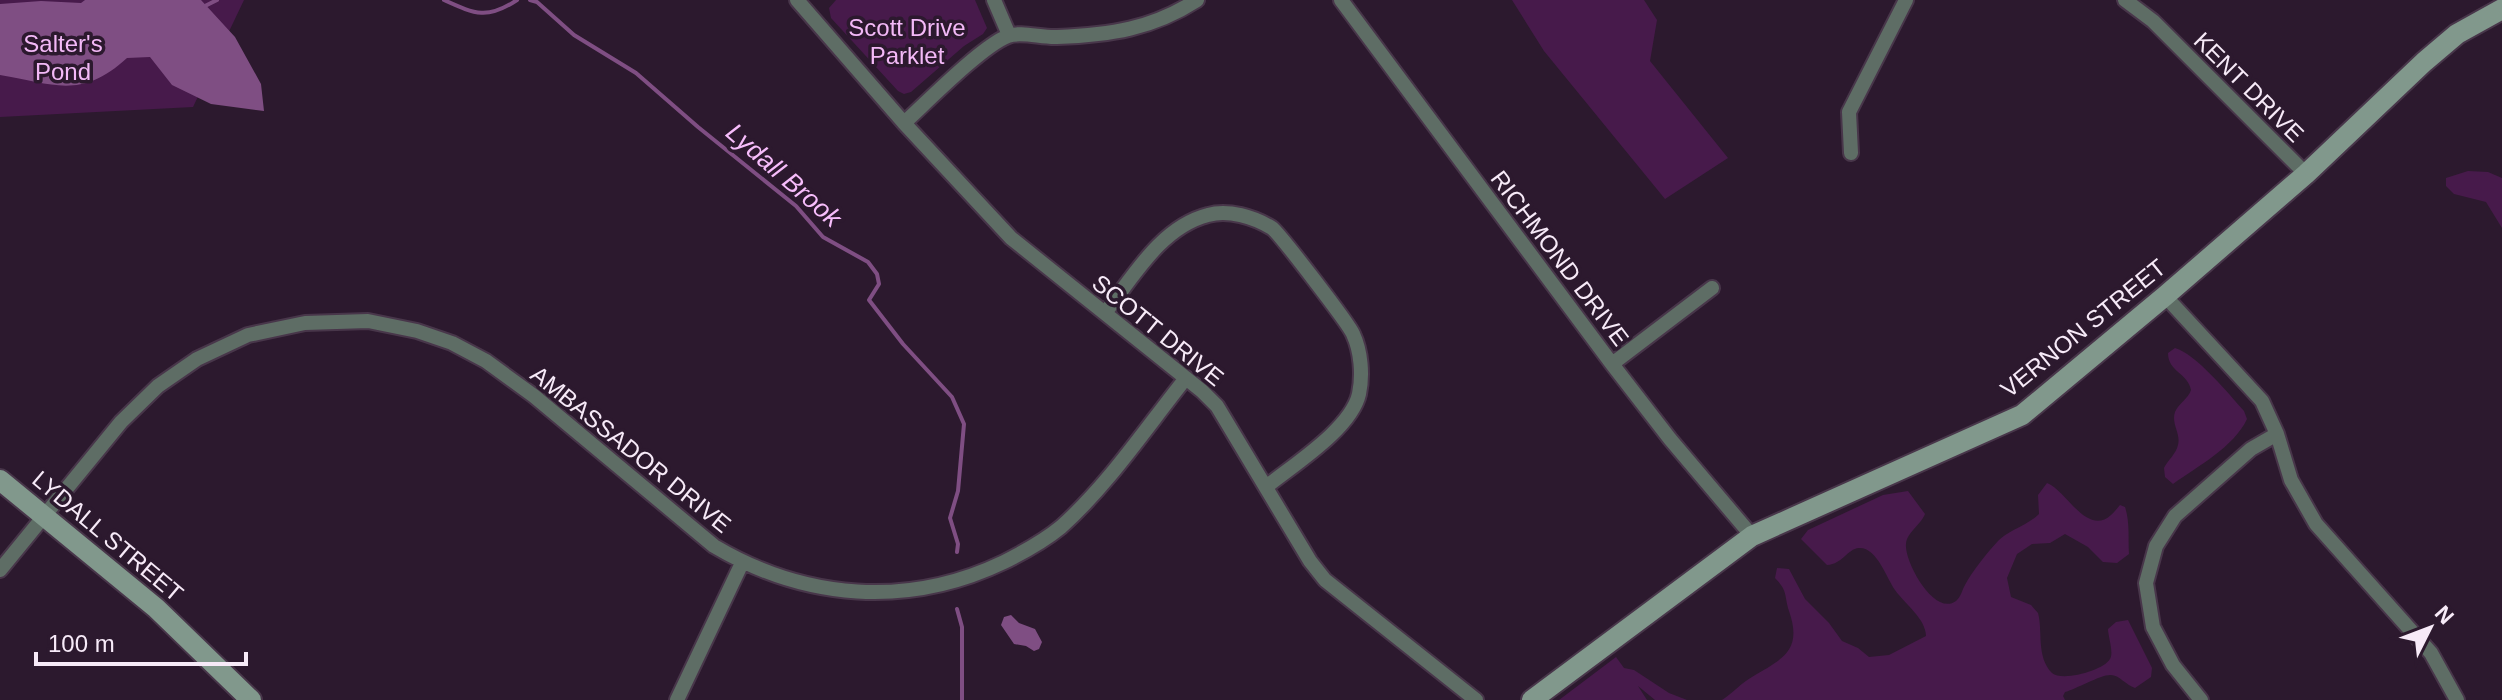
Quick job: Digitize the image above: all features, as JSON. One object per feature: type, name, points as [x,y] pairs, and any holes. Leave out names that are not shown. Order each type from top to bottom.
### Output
[{"type":"street","points":[[994,0],[1009,35]]},
{"type":"street","points":[[904,123],[984,52],[1009,35],[1054,38],[1129,31],[1180,11],[1197,0]]},
{"type":"street","name":"RICHMOND DRIVE","points":[[1341,0],[1612,364],[1752,536]]},
{"type":"street","points":[[1851,153],[1849,112],[1906,0]]},
{"type":"street","name":"KENT DRIVE","points":[[2125,0],[2153,21],[2306,174]]},
{"type":"street","name":"SCOTT DRIVE","points":[[803,2],[904,123],[1011,238],[1217,406],[1303,550],[1325,580],[1476,700]]},
{"type":"street","name":"VERNON STREET","points":[[1532,700],[1752,536],[2022,415],[2306,174],[2457,34],[2502,9]]},
{"type":"street","points":[[1105,313],[1153,252],[1179,226],[1210,214],[1241,214],[1274,229],[1353,333],[1361,365],[1358,396],[1341,426],[1266,487]]},
{"type":"street","points":[[1612,364],[1712,288]]},
{"type":"street","points":[[2165,296],[2262,401],[2277,434],[2291,480],[2316,524],[2431,653],[2457,700]]},
{"type":"street","name":"AMBASSADOR DRIVE","points":[[0,570],[121,422],[158,386],[197,359],[260,331],[305,323],[368,321],[417,331],[452,343],[486,361],[534,396],[691,529],[742,563],[773,576],[817,587],[873,594],[925,589],[978,575],[1025,552],[1059,528],[1099,489],[1186,378]]},
{"type":"street","points":[[2201,700],[2173,665],[2153,627],[2146,583],[2156,546],[2175,516],[2251,449],[2277,434]]},
{"type":"street","name":"LYDALL STREET","points":[[0,480],[156,608],[251,700]]},
{"type":"street","points":[[677,700],[742,563]]},
{"type":"green space","name":"Salter's Pond","points":[[0,0],[244,0],[193,107],[0,117]]},
{"type":"green space","name":"Scott Drive Parklet","points":[[836,0],[975,0],[987,28],[911,92],[904,94],[831,18],[829,8]]},
{"type":"green space","points":[[1512,0],[1644,0],[1657,20],[1650,61],[1728,158],[1665,199],[1544,51]]},
{"type":"green space","points":[[2468,171],[2488,172],[2502,178],[2502,228],[2486,202],[2454,194],[2446,186],[2446,178]]},
{"type":"green space","points":[[2175,348],[2193,358],[2212,375],[2244,411],[2247,419],[2224,447],[2173,484],[2165,477],[2164,468],[2178,445],[2175,412],[2191,390],[2169,359],[2168,353]]},
{"type":"green space","points":[[2047,483],[2077,510],[2094,520],[2102,520],[2120,505],[2125,507],[2129,554],[2117,563],[2103,562],[2088,547],[2065,534],[2050,543],[2032,544],[2017,554],[2007,578],[2011,597],[2031,605],[2038,613],[2044,659],[2047,667],[2057,675],[2083,674],[2106,663],[2111,653],[2108,629],[2116,622],[2128,620],[2152,668],[2151,677],[2135,688],[2111,675],[2065,692],[2065,700],[1722,700],[1748,679],[1781,659],[1791,645],[1793,625],[1784,590],[1775,578],[1777,568],[1789,569],[1805,599],[1842,641],[1869,657],[1889,655],[1926,636],[1919,618],[1895,590],[1881,564],[1871,553],[1865,549],[1855,549],[1827,565],[1801,539],[1808,530],[1883,495],[1908,491],[1925,514],[1907,540],[1910,562],[1922,585],[1939,601],[1947,604],[1958,599],[1972,573],[1998,541],[2039,514],[2038,495]]},
{"type":"green space","points":[[1616,657],[1624,668],[1634,670],[1669,693],[1687,700],[1655,700],[1638,686],[1647,700],[1559,700]]},
{"type":"shaded area","name":"Salter's Pond","points":[[85,0],[201,0],[235,37],[261,84],[264,111],[211,104],[172,85],[150,57],[127,58],[95,80],[66,86],[0,75],[0,4],[41,1],[81,3]]},
{"type":"shaded area","points":[[1011,615],[1019,623],[1035,629],[1042,642],[1039,649],[1034,651],[1014,644],[1001,625],[1004,617]]},
{"type":"waterway","name":"Lydall Brook","points":[[205,6],[217,0]]},
{"type":"waterway","name":"Lydall Brook","points":[[444,0],[481,13],[497,10],[517,0]]},
{"type":"waterway","name":"Lydall Brook","points":[[530,0],[537,2],[574,35],[636,73],[796,206],[823,237],[868,262],[877,274],[879,284],[869,300],[903,344],[952,397],[964,424],[958,491],[950,518],[958,544],[957,552]]},
{"type":"waterway","name":"Lydall Brook","points":[[957,609],[962,627],[962,700]]}]
